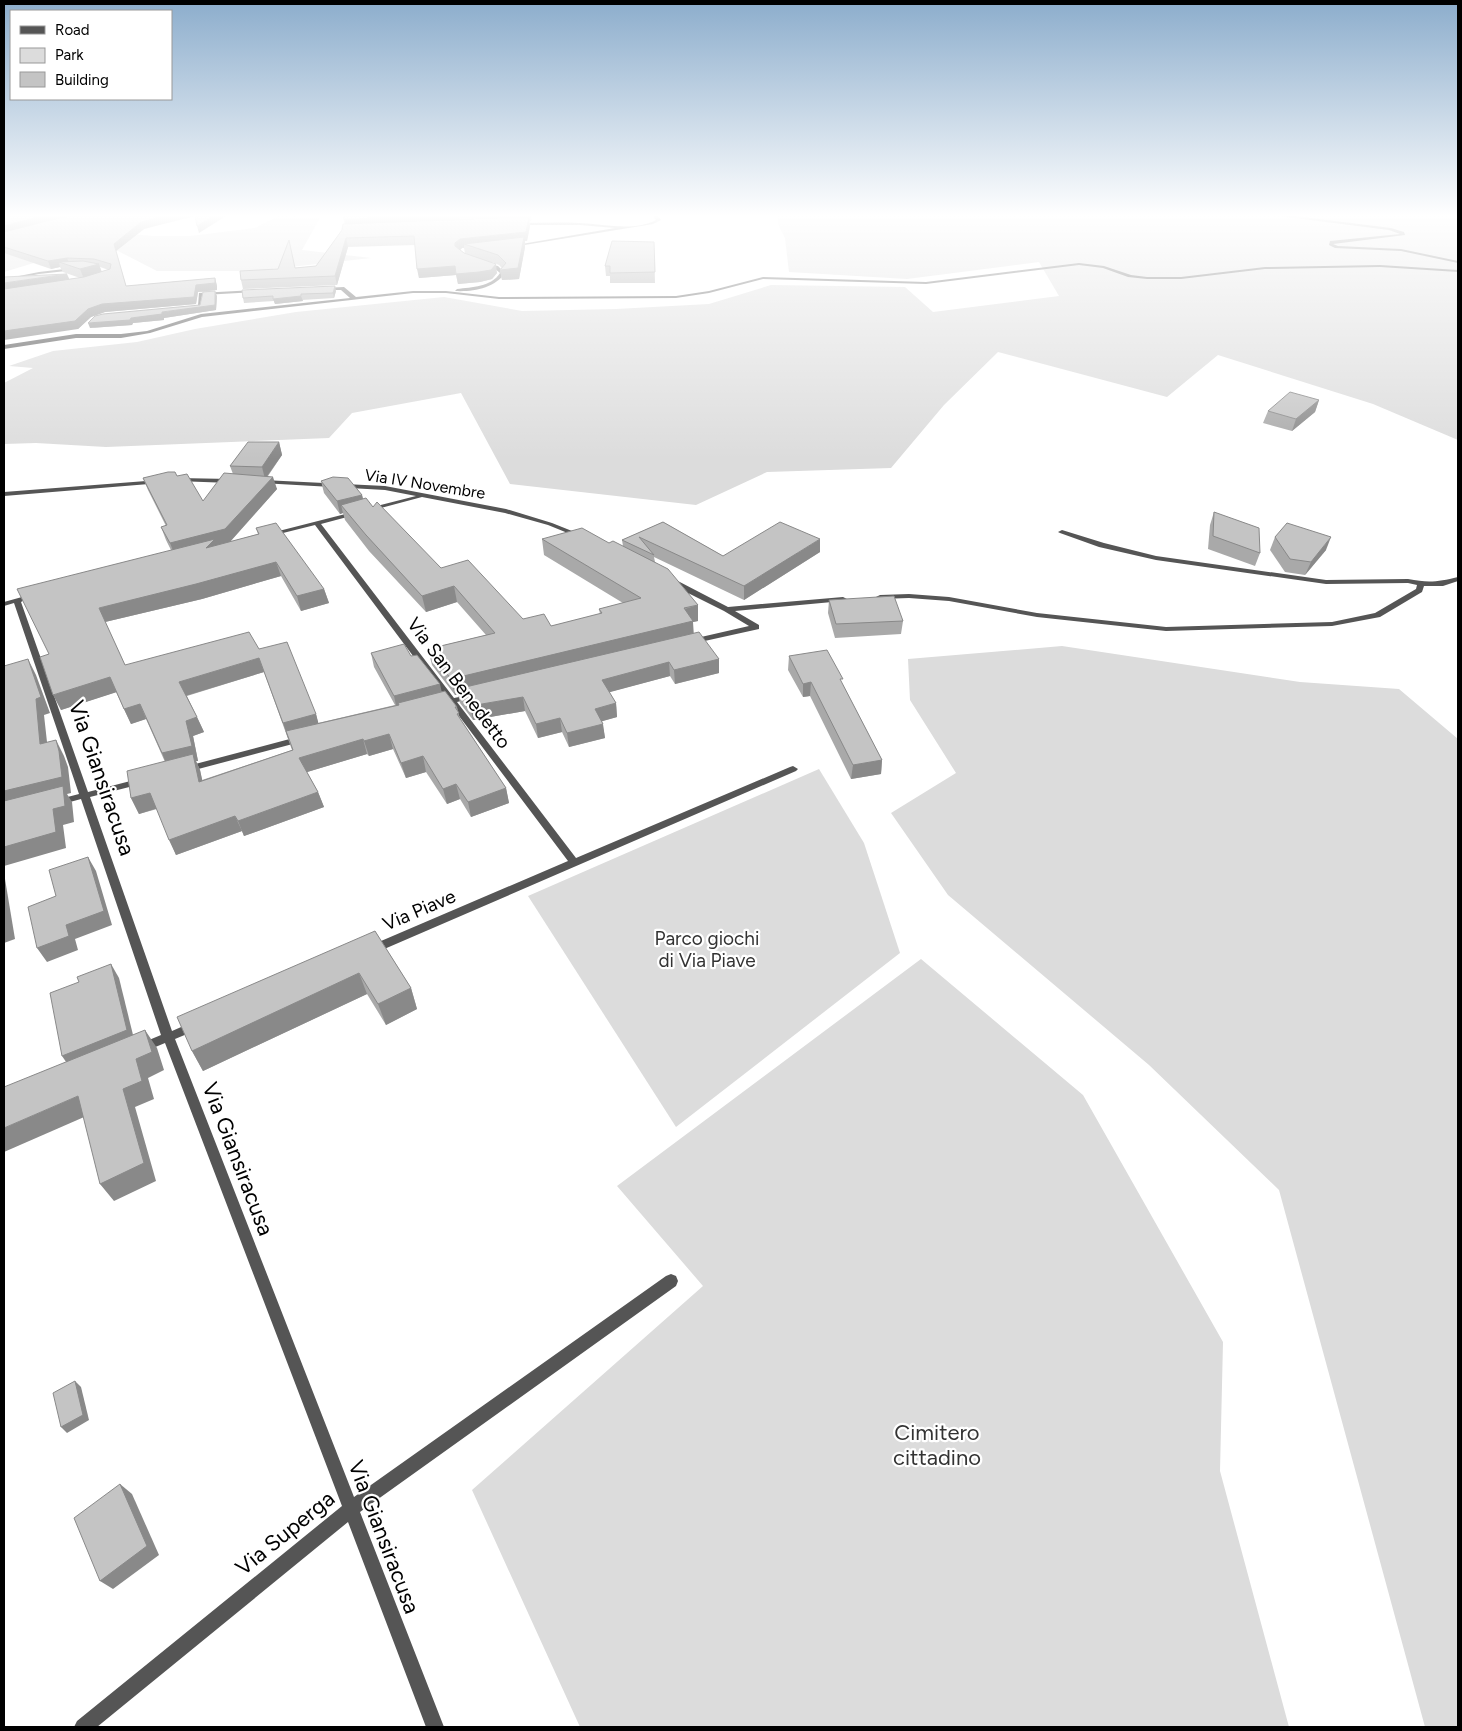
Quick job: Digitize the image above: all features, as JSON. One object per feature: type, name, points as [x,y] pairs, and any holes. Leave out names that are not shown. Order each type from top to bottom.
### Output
[{"type":"street","points":[[183,308],[200,307],[201,297]]},
{"type":"street","points":[[4,347],[76,336],[121,336],[148,332],[201,316],[373,297]]},
{"type":"street","points":[[488,297],[661,297]]},
{"type":"street","points":[[76,336],[82,330]]},
{"type":"street","points":[[4,494],[164,481]]},
{"type":"street","points":[[174,481],[239,481]]},
{"type":"street","name":"Via IV Novembre","points":[[258,482],[385,488],[506,512],[550,524],[584,537]]},
{"type":"street","points":[[259,537],[422,496]]},
{"type":"street","name":"Via San Benedetto","points":[[317,523],[574,862]]},
{"type":"street","points":[[1062,532],[1102,545],[1156,558],[1326,582],[1408,581],[1421,584],[1443,584],[1458,579]]},
{"type":"street","points":[[664,577],[756,627],[680,645]]},
{"type":"street","points":[[870,598],[910,596],[949,599],[1029,614],[1166,629],[1252,628],[1332,624],[1377,615],[1419,590],[1421,584]]},
{"type":"street","name":"Via Giansiracusa","points":[[4,604],[22,599],[168,1037],[435,1727]]},
{"type":"street","points":[[726,609],[850,599]]},
{"type":"street","points":[[433,705],[481,693]]},
{"type":"street","points":[[173,772],[308,738]]},
{"type":"street","name":"Via Piave","points":[[357,956],[793,770]]},
{"type":"street","points":[[49,804],[154,778]]},
{"type":"street","points":[[132,1052],[204,1022]]},
{"type":"street","name":"Via Superga","points":[[83,1727],[350,1509],[671,1281]]},
{"type":"green space","points":[[444,297],[522,311],[616,309],[709,304],[733,297],[916,297],[933,312],[1053,297],[1458,297],[1458,440],[1373,404],[1218,355],[1167,397],[998,352],[944,405],[891,468],[767,472],[696,505],[510,484],[461,393],[352,413],[329,438],[106,447],[36,443],[4,444],[4,383],[33,368],[9,366],[53,351],[137,342],[195,329],[296,312]]},
{"type":"green space","points":[[1062,646],[1300,682],[1399,689],[1458,739],[1458,1727],[1425,1727],[1279,1190],[1149,1065],[948,895],[891,813],[956,773],[910,700],[908,659]]},
{"type":"green space","name":"Parco giochi di Via Piave","points":[[819,769],[864,843],[900,953],[676,1127],[528,896]]},
{"type":"green space","name":"Cimitero cittadino","points":[[921,959],[1083,1095],[1223,1342],[1220,1471],[1289,1727],[580,1727],[472,1490],[703,1286],[617,1186]]},
{"type":"building","points":[[4,297],[194,297],[102,304],[88,309],[75,321],[4,331]]},
{"type":"building","points":[[202,297],[215,297],[215,305],[162,312],[162,314],[131,318],[130,320],[88,323],[95,316],[103,314],[200,305]]},
{"type":"building","points":[[273,297],[294,297],[273,299]]},
{"type":"building","points":[[1290,392],[1319,400],[1296,419],[1268,411]]},
{"type":"building","points":[[248,442],[279,442],[262,467],[230,466]]},
{"type":"building","points":[[175,472],[177,476],[187,474],[203,501],[224,473],[273,477],[225,529],[170,543],[161,527],[167,525],[143,478]]},
{"type":"building","points":[[333,477],[348,478],[362,495],[337,501],[321,481]]},
{"type":"building","points":[[366,498],[373,507],[377,502],[441,568],[468,560],[523,619],[544,614],[551,626],[602,613],[599,609],[641,598],[542,539],[582,528],[609,543],[613,541],[668,569],[698,605],[684,608],[693,621],[451,679],[428,649],[495,633],[454,586],[422,596],[341,505]]},
{"type":"building","points":[[1214,512],[1259,528],[1260,553],[1213,536]]},
{"type":"building","points":[[663,522],[723,556],[780,522],[820,539],[744,586],[639,537],[654,555],[622,540]]},
{"type":"building","points":[[276,523],[324,589],[297,596],[276,562],[99,608],[125,665],[249,632],[259,649],[287,642],[316,714],[283,723],[259,658],[179,682],[197,717],[186,721],[192,746],[162,753],[140,704],[124,709],[110,677],[53,695],[40,657],[49,654],[17,589],[215,539],[206,548],[259,534],[256,528]]},
{"type":"building","points":[[1287,523],[1331,537],[1311,562],[1290,559],[1275,537]]},
{"type":"building","points":[[894,596],[903,621],[836,624],[829,600]]},
{"type":"building","points":[[699,632],[719,659],[674,670],[669,662],[602,680],[616,703],[595,709],[603,724],[567,733],[560,718],[536,724],[523,697],[470,706],[457,689]]},
{"type":"building","points":[[404,644],[411,656],[417,655],[440,684],[394,696],[371,653]]},
{"type":"building","points":[[827,650],[882,760],[853,765],[811,682],[803,684],[789,656]]},
{"type":"building","points":[[28,659],[41,697],[36,699],[40,744],[56,740],[62,777],[4,791],[4,666]]},
{"type":"building","points":[[445,691],[457,707],[455,707],[459,713],[457,714],[506,788],[468,802],[456,784],[443,789],[423,756],[401,763],[389,734],[364,741],[363,739],[299,758],[318,792],[238,821],[235,816],[169,840],[150,793],[131,798],[127,771],[193,754],[199,782],[293,750],[286,731],[399,705],[398,703]]},
{"type":"building","points":[[63,786],[65,806],[53,809],[56,832],[4,847],[4,801]]},
{"type":"building","points":[[88,857],[104,911],[66,925],[69,936],[37,948],[28,907],[56,896],[49,870]]},
{"type":"building","points":[[375,931],[411,988],[378,1004],[359,973],[192,1051],[177,1017]]},
{"type":"building","points":[[111,964],[127,1030],[62,1056],[50,993],[79,982],[77,977]]},
{"type":"building","points":[[145,1030],[152,1052],[136,1059],[142,1081],[123,1089],[144,1163],[100,1184],[78,1096],[4,1128],[4,1087]]},
{"type":"building","points":[[75,1381],[83,1415],[61,1427],[53,1393]]},
{"type":"building","points":[[120,1484],[147,1546],[100,1581],[74,1518]]}]
